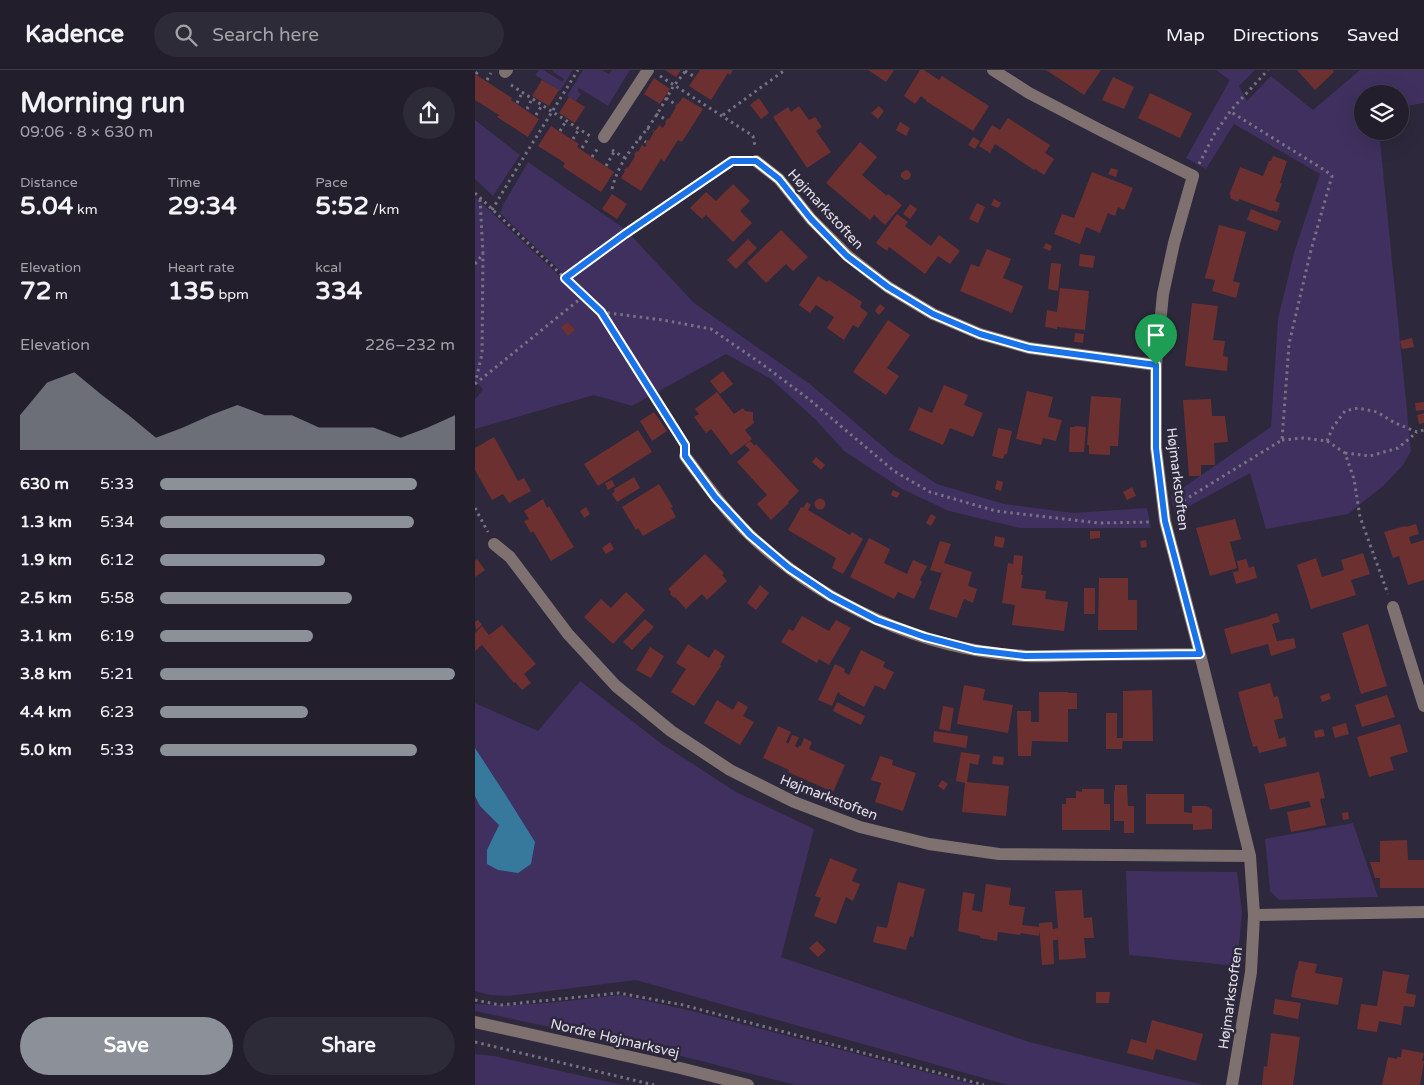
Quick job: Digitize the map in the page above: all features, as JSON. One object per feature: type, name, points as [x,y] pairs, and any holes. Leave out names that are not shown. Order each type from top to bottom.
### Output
[{"type":"street","points":[[993,70],[1029,93],[1193,176]]},
{"type":"street","points":[[602,141],[654,72]]},
{"type":"street","name":"Højmarkstoften","points":[[756,161],[779,179],[811,219],[847,256],[888,287],[933,314],[980,334],[1029,348],[1156,365]]},
{"type":"street","name":"Højmarkstoften","points":[[1193,176],[1174,242],[1163,294],[1156,365],[1156,448],[1165,516],[1250,856],[1254,915],[1251,972],[1232,1085]]},
{"type":"street","points":[[685,456],[715,497],[750,535],[789,568],[831,596],[877,620],[950,644],[975,650],[1025,656],[1200,654]]},
{"type":"street","name":"Højmarkstoften","points":[[494,544],[510,557],[568,634],[617,686],[671,731],[730,770],[793,802],[860,827],[911,840],[999,854],[1250,856]]},
{"type":"street","points":[[1393,607],[1424,706]]},
{"type":"street","points":[[1254,915],[1424,912]]},
{"type":"street","name":"Nordre Højmarksvej","points":[[475,1022],[748,1085]]},
{"type":"path","points":[[476,74],[479,70]]},
{"type":"path","points":[[487,70],[503,75],[522,93],[589,136],[602,141],[614,152],[625,158]]},
{"type":"path","points":[[493,210],[578,70]]},
{"type":"path","points":[[612,189],[616,175],[625,158],[632,152],[639,138],[685,70],[695,77]]},
{"type":"path","points":[[723,115],[785,70]]},
{"type":"path","points":[[1193,176],[1215,133],[1268,70]]},
{"type":"path","points":[[565,278],[625,234],[732,161],[756,161],[753,136],[654,72]]},
{"type":"path","points":[[517,103],[522,93]]},
{"type":"path","points":[[667,98],[675,104]]},
{"type":"path","points":[[527,109],[532,99]]},
{"type":"path","points":[[536,115],[542,105]]},
{"type":"path","points":[[1231,112],[1327,171],[1332,176],[1311,250],[1289,344],[1283,440]]},
{"type":"path","points":[[656,114],[665,119]]},
{"type":"path","points":[[560,131],[566,121]]},
{"type":"path","points":[[647,128],[653,131]]},
{"type":"path","points":[[573,139],[579,129]]},
{"type":"path","points":[[582,148],[589,136]]},
{"type":"path","points":[[639,138],[646,142]]},
{"type":"path","points":[[606,166],[614,152]]},
{"type":"path","points":[[475,194],[601,312],[685,445],[685,456]]},
{"type":"path","points":[[475,384],[482,354],[483,254],[480,198]]},
{"type":"path","points":[[475,264],[483,254]]},
{"type":"path","points":[[475,384],[585,296]]},
{"type":"path","points":[[601,312],[663,320],[711,329],[810,400],[894,471],[930,492],[996,511],[1099,523],[1165,516],[1283,440],[1303,438],[1327,441],[1345,453],[1370,456],[1398,448],[1417,432],[1424,430]]},
{"type":"path","points":[[1327,441],[1333,427],[1345,411],[1357,408],[1377,412],[1395,423],[1417,432]]},
{"type":"path","points":[[1345,453],[1354,479],[1360,516],[1393,607]]},
{"type":"path","points":[[475,508],[494,544]]},
{"type":"path","points":[[475,1000],[499,1004],[619,993],[683,1005],[984,1085]]},
{"type":"path","points":[[476,1043],[654,1085]]},
{"type":"shaded area","points":[[539,70],[543,70],[563,82],[564,79],[552,71],[573,70],[560,91],[535,75]]},
{"type":"shaded area","points":[[583,70],[602,70],[609,74],[612,70],[630,70],[608,106],[579,88],[577,91],[581,94],[576,101],[567,96]]},
{"type":"shaded area","points":[[1216,70],[1255,70],[1239,86],[1247,101],[1271,76],[1313,110],[1360,70],[1424,70],[1424,103],[1409,106],[1409,85],[1354,85],[1354,140],[1380,140],[1411,451],[1403,465],[1383,486],[1348,514],[1266,529],[1250,473],[1175,514],[1171,496],[1271,427],[1278,319],[1294,253],[1320,174],[1234,124],[1206,169],[1186,158],[1230,80]]},
{"type":"shaded area","points":[[475,120],[520,155],[493,196],[475,179]]},
{"type":"shaded area","points":[[528,162],[625,229],[694,303],[810,384],[893,455],[937,484],[1004,504],[1074,513],[1147,508],[1151,528],[1020,528],[949,511],[902,489],[844,451],[816,420],[771,379],[726,354],[632,406],[594,395],[475,429],[475,399],[483,390],[475,380],[475,197],[596,310],[600,309],[499,212],[502,210],[503,205]]},
{"type":"shaded area","points":[[580,681],[662,744],[736,792],[814,829],[781,957],[1029,1042],[1204,1085],[1008,1085],[636,980],[509,996],[490,995],[475,991],[475,703],[538,731]]},
{"type":"shaded area","points":[[1353,823],[1378,897],[1279,900],[1270,891],[1265,839]]},
{"type":"shaded area","points":[[1126,871],[1237,872],[1242,913],[1237,966],[1129,955]]},
{"type":"shaded area","points":[[620,995],[692,1011],[976,1085],[796,1085],[661,1051],[475,1011],[475,1004],[529,1004]]},
{"type":"shaded area","points":[[475,1054],[494,1056],[623,1085],[475,1085]]},
{"type":"water","points":[[475,748],[535,842],[531,864],[518,873],[498,870],[487,864],[487,850],[499,825],[480,806],[475,796]]},
{"type":"building","points":[[665,70],[681,70],[676,77]]},
{"type":"building","points":[[700,70],[733,70],[730,75],[728,73],[711,100],[689,86]]},
{"type":"building","points":[[868,70],[894,70],[886,82]]},
{"type":"building","points":[[920,70],[924,70],[939,80],[942,76],[989,106],[973,131],[921,96],[915,104],[904,96]]},
{"type":"building","points":[[1046,70],[1101,70],[1084,95]]},
{"type":"building","points":[[1297,70],[1333,70],[1334,72],[1315,90]]},
{"type":"building","points":[[475,74],[512,98],[511,100],[539,119],[528,137],[475,100]]},
{"type":"building","points":[[1113,77],[1134,87],[1124,109],[1102,100]]},
{"type":"building","points":[[654,78],[670,89],[660,104],[644,94]]},
{"type":"building","points":[[542,80],[559,90],[549,106],[532,96]]},
{"type":"building","points":[[1150,93],[1192,113],[1180,138],[1138,118]]},
{"type":"building","points":[[569,97],[585,107],[575,123],[559,113]]},
{"type":"building","points":[[683,97],[703,109],[682,142],[678,140],[664,162],[661,159],[641,191],[621,178],[624,170],[628,168],[636,151],[638,152],[642,145],[645,147],[647,145],[645,144],[659,125],[663,128],[677,103]]},
{"type":"building","points":[[759,98],[769,113],[761,119],[750,105]]},
{"type":"building","points":[[799,106],[809,120],[815,117],[822,127],[816,131],[831,152],[807,168],[773,117],[788,107],[791,112]]},
{"type":"building","points":[[879,106],[884,111],[878,119],[871,113]]},
{"type":"building","points":[[1008,118],[1050,145],[1045,153],[1054,159],[1044,175],[995,144],[990,153],[979,146],[992,125],[1000,130]]},
{"type":"building","points":[[900,122],[910,128],[906,136],[896,130]]},
{"type":"building","points":[[551,126],[579,144],[577,147],[614,172],[601,192],[563,167],[565,163],[538,146]]},
{"type":"building","points":[[973,137],[980,141],[975,149],[968,145]]},
{"type":"building","points":[[860,142],[877,157],[862,175],[887,196],[888,194],[902,205],[885,225],[874,215],[870,220],[826,183]]},
{"type":"building","points":[[1273,156],[1287,161],[1280,183],[1282,184],[1275,201],[1280,203],[1277,212],[1239,199],[1238,202],[1230,198],[1231,195],[1229,195],[1240,167],[1263,176]]},
{"type":"building","points":[[1111,168],[1118,170],[1116,177],[1108,174]]},
{"type":"building","points":[[906,170],[911,175],[909,179],[905,180],[901,177],[901,173]]},
{"type":"building","points":[[1092,172],[1133,188],[1124,210],[1118,207],[1115,216],[1108,213],[1100,233],[1086,227],[1080,244],[1054,234],[1062,214],[1074,218]]},
{"type":"building","points":[[733,184],[750,201],[740,211],[752,223],[733,242],[706,215],[702,219],[690,208],[706,192],[716,201]]},
{"type":"building","points":[[612,194],[627,204],[617,219],[602,209]]},
{"type":"building","points":[[994,199],[1001,203],[998,208],[991,205]]},
{"type":"building","points":[[977,203],[985,207],[978,223],[969,219]]},
{"type":"building","points":[[910,204],[917,209],[910,219],[903,214]]},
{"type":"building","points":[[1251,209],[1281,221],[1277,231],[1247,220]]},
{"type":"building","points":[[897,214],[908,222],[905,226],[931,246],[939,235],[960,251],[950,264],[938,256],[925,274],[889,247],[887,251],[876,243]]},
{"type":"building","points":[[1219,225],[1246,232],[1233,281],[1240,283],[1236,298],[1212,291],[1215,280],[1205,278]]},
{"type":"building","points":[[781,230],[808,257],[793,271],[786,264],[766,283],[747,263]]},
{"type":"building","points":[[748,239],[757,248],[736,269],[727,260]]},
{"type":"building","points":[[1046,243],[1052,246],[1050,251],[1043,248]]},
{"type":"building","points":[[987,249],[1011,259],[1003,278],[1023,286],[1012,313],[960,291],[971,264],[979,267]]},
{"type":"building","points":[[1080,254],[1095,256],[1093,268],[1079,266]]},
{"type":"building","points":[[1051,263],[1061,264],[1058,291],[1048,289]]},
{"type":"building","points":[[818,276],[827,282],[829,280],[862,302],[860,307],[868,313],[858,328],[853,325],[844,340],[827,328],[834,317],[816,305],[810,313],[799,305]]},
{"type":"building","points":[[1060,288],[1089,291],[1085,330],[1045,327],[1047,310],[1057,312]]},
{"type":"building","points":[[1192,303],[1218,306],[1213,340],[1225,341],[1223,356],[1228,357],[1227,371],[1185,366]]},
{"type":"building","points":[[880,304],[885,308],[879,315],[875,311]]},
{"type":"building","points":[[888,320],[910,335],[887,368],[899,376],[886,395],[853,372]]},
{"type":"building","points":[[568,322],[575,330],[568,336],[561,327]]},
{"type":"building","points":[[1075,333],[1084,334],[1083,343],[1074,342]]},
{"type":"building","points":[[1412,338],[1414,347],[1402,349],[1400,341]]},
{"type":"building","points":[[723,371],[733,384],[720,394],[710,381]]},
{"type":"building","points":[[944,385],[968,395],[964,405],[983,413],[973,437],[950,428],[943,445],[909,430],[919,407],[932,413]]},
{"type":"building","points":[[1027,391],[1053,397],[1048,417],[1062,420],[1056,441],[1043,438],[1041,445],[1016,439]]},
{"type":"building","points":[[717,392],[734,414],[743,408],[745,411],[753,412],[754,423],[745,430],[752,439],[731,455],[711,429],[706,433],[694,417],[699,414],[695,409]]},
{"type":"building","points":[[1091,396],[1121,398],[1118,446],[1110,446],[1110,455],[1089,454],[1089,445],[1087,445]]},
{"type":"building","points":[[1211,399],[1212,416],[1225,416],[1228,442],[1214,443],[1215,465],[1201,465],[1201,476],[1189,476],[1183,400]]},
{"type":"building","points":[[1424,402],[1424,410],[1416,411],[1415,403]]},
{"type":"building","points":[[654,412],[667,431],[652,441],[640,421]]},
{"type":"building","points":[[1424,413],[1424,423],[1419,424],[1417,415]]},
{"type":"building","points":[[1070,427],[1086,427],[1084,452],[1069,452]]},
{"type":"building","points":[[998,428],[1012,431],[1007,454],[1005,454],[1003,459],[992,456]]},
{"type":"building","points":[[638,430],[652,452],[598,486],[584,464]]},
{"type":"building","points":[[494,437],[518,481],[524,478],[531,491],[509,503],[503,494],[492,500],[475,470],[475,448]]},
{"type":"building","points":[[750,441],[755,446],[756,444],[799,491],[771,520],[757,504],[767,495],[737,462],[750,450],[745,445]]},
{"type":"building","points":[[816,457],[825,465],[821,470],[812,462]]},
{"type":"building","points":[[634,477],[640,488],[617,502],[612,494],[615,491],[614,489]]},
{"type":"building","points":[[612,480],[615,486],[608,490],[605,483]]},
{"type":"building","points":[[997,480],[1003,482],[1001,491],[995,489]]},
{"type":"building","points":[[659,484],[673,507],[671,508],[676,517],[643,536],[638,528],[636,530],[622,507]]},
{"type":"building","points":[[1132,487],[1136,496],[1127,500],[1123,492]]},
{"type":"building","points":[[893,490],[900,493],[897,498],[891,495]]},
{"type":"building","points":[[543,499],[547,508],[549,506],[574,547],[551,561],[533,531],[531,533],[524,521],[529,519],[524,511]]},
{"type":"building","points":[[818,499],[822,499],[825,504],[824,508],[818,509],[815,506],[815,502]]},
{"type":"building","points":[[807,502],[811,505],[808,510],[850,535],[852,532],[863,539],[843,574],[832,568],[836,558],[788,530],[801,507],[803,508]]},
{"type":"building","points":[[586,507],[590,514],[584,518],[580,511]]},
{"type":"building","points":[[931,514],[936,517],[931,526],[926,523]]},
{"type":"building","points":[[1235,519],[1241,539],[1230,542],[1237,568],[1210,576],[1196,528]]},
{"type":"building","points":[[1416,524],[1419,534],[1409,537],[1411,544],[1424,540],[1424,580],[1408,585],[1399,556],[1393,558],[1384,532]]},
{"type":"building","points":[[1090,531],[1100,531],[1100,538],[1090,539]]},
{"type":"building","points":[[995,536],[1005,538],[1003,548],[994,546]]},
{"type":"building","points":[[869,538],[890,549],[884,563],[907,574],[913,560],[927,566],[914,599],[898,592],[894,599],[850,577]]},
{"type":"building","points":[[1146,540],[1147,547],[1141,548],[1140,541]]},
{"type":"building","points":[[940,541],[951,544],[944,563],[972,572],[968,586],[977,589],[973,603],[964,599],[957,618],[929,609],[943,569],[941,573],[930,570]]},
{"type":"building","points":[[610,542],[614,549],[606,554],[602,548]]},
{"type":"building","points":[[1363,553],[1370,574],[1351,580],[1356,595],[1311,609],[1297,565],[1316,558],[1322,577],[1344,570],[1341,560]]},
{"type":"building","points":[[705,554],[724,573],[722,575],[727,581],[707,600],[702,594],[686,609],[670,594],[671,592],[668,589]]},
{"type":"building","points":[[1014,555],[1023,556],[1021,588],[1046,591],[1045,599],[1068,602],[1064,631],[1012,625],[1015,605],[1002,603],[1008,563],[1013,564]]},
{"type":"building","points":[[477,559],[485,570],[475,577],[475,561]]},
{"type":"building","points":[[1246,559],[1249,568],[1254,566],[1257,578],[1236,584],[1233,572],[1239,571],[1237,561]]},
{"type":"building","points":[[1099,578],[1128,578],[1128,600],[1137,600],[1137,630],[1098,630]]},
{"type":"building","points":[[760,585],[769,593],[756,610],[747,603]]},
{"type":"building","points":[[1084,588],[1095,588],[1095,614],[1084,614]]},
{"type":"building","points":[[626,592],[645,610],[613,644],[584,617],[601,599],[611,608]]},
{"type":"building","points":[[1277,613],[1280,622],[1272,624],[1277,641],[1294,638],[1296,648],[1271,656],[1268,644],[1231,654],[1224,629]]},
{"type":"building","points":[[802,616],[829,631],[836,620],[851,628],[829,665],[819,659],[817,663],[781,642],[789,629],[793,631]]},
{"type":"building","points":[[645,619],[654,627],[632,650],[623,642]]},
{"type":"building","points":[[478,620],[482,625],[476,630],[475,622]]},
{"type":"building","points":[[1368,624],[1387,686],[1361,694],[1342,633]]},
{"type":"building","points":[[502,625],[536,664],[524,674],[531,683],[522,690],[482,645],[475,651],[475,633],[482,626],[489,635]]},
{"type":"building","points":[[688,644],[709,658],[715,649],[725,656],[721,666],[694,706],[671,692],[686,669],[676,663]]},
{"type":"building","points":[[650,647],[664,656],[651,678],[636,670]]},
{"type":"building","points":[[861,650],[885,662],[883,667],[894,672],[885,690],[875,685],[864,707],[838,692],[832,706],[818,700],[835,664],[845,669],[844,672],[849,675]]},
{"type":"building","points":[[1270,683],[1274,697],[1278,696],[1283,718],[1274,720],[1279,739],[1285,737],[1287,746],[1259,753],[1257,746],[1253,747],[1238,692]]},
{"type":"building","points":[[964,685],[985,689],[983,700],[1013,705],[1008,733],[957,724]]},
{"type":"building","points":[[1152,690],[1153,741],[1123,741],[1123,691]]},
{"type":"building","points":[[1039,692],[1077,693],[1077,709],[1068,709],[1068,742],[1032,741],[1031,756],[1018,756],[1017,711],[1031,711],[1031,722],[1039,722]]},
{"type":"building","points":[[1329,693],[1331,699],[1322,702],[1320,696]]},
{"type":"building","points":[[1387,695],[1395,717],[1362,727],[1355,705]]},
{"type":"building","points":[[717,700],[733,710],[738,701],[748,707],[743,716],[754,722],[740,745],[704,723]]},
{"type":"building","points":[[837,702],[865,716],[861,725],[833,711]]},
{"type":"building","points":[[943,706],[954,708],[950,731],[939,729]]},
{"type":"building","points":[[1106,713],[1117,713],[1117,738],[1123,738],[1122,749],[1106,749]]},
{"type":"building","points":[[1346,723],[1349,734],[1335,738],[1332,727]]},
{"type":"building","points":[[1400,724],[1408,752],[1390,757],[1394,770],[1369,777],[1357,737]]},
{"type":"building","points":[[778,726],[791,732],[786,742],[788,744],[792,735],[799,737],[795,746],[798,748],[801,746],[804,738],[812,742],[809,749],[845,765],[833,792],[788,772],[789,770],[763,758]]},
{"type":"building","points":[[1323,729],[1325,736],[1315,738],[1314,731]]},
{"type":"building","points":[[934,731],[968,736],[966,748],[933,742]]},
{"type":"building","points":[[961,752],[980,755],[978,765],[970,763],[967,782],[1009,786],[1006,816],[962,812],[965,783],[956,781]]},
{"type":"building","points":[[880,756],[893,760],[892,765],[916,773],[903,811],[875,802],[881,783],[871,780]]},
{"type":"building","points":[[993,756],[1004,757],[1003,765],[992,764]]},
{"type":"building","points":[[1319,772],[1325,798],[1320,799],[1326,825],[1291,832],[1287,812],[1311,807],[1309,801],[1270,810],[1264,784]]},
{"type":"building","points":[[942,780],[948,784],[944,790],[938,786]]},
{"type":"building","points":[[1115,785],[1127,785],[1128,806],[1134,806],[1134,833],[1124,833],[1124,821],[1114,821]]},
{"type":"building","points":[[1082,789],[1104,789],[1104,804],[1110,804],[1110,830],[1062,830],[1062,804],[1066,804],[1066,798],[1076,798],[1076,791],[1082,792]]},
{"type":"building","points":[[1146,794],[1184,794],[1184,812],[1192,813],[1192,806],[1206,806],[1212,809],[1212,829],[1193,830],[1193,824],[1146,824]]},
{"type":"building","points":[[1348,812],[1349,819],[1343,820],[1342,813]]},
{"type":"building","points":[[1407,840],[1408,860],[1424,860],[1424,888],[1380,888],[1380,878],[1375,878],[1370,862],[1380,862],[1380,841]]},
{"type":"building","points":[[830,858],[857,869],[852,881],[860,884],[853,901],[846,897],[836,924],[814,916],[821,898],[815,896]]},
{"type":"building","points":[[898,882],[925,889],[913,937],[910,936],[906,950],[873,942],[877,926],[887,928]]},
{"type":"building","points":[[986,884],[1011,888],[1009,905],[1025,907],[1022,925],[1040,927],[1039,936],[998,932],[997,941],[958,931],[963,892],[975,894],[972,910],[982,912]]},
{"type":"building","points":[[1082,890],[1084,918],[1092,917],[1094,938],[1084,938],[1086,958],[1059,960],[1058,940],[1053,940],[1054,964],[1042,965],[1039,923],[1052,922],[1053,929],[1058,928],[1055,891]]},
{"type":"building","points":[[817,941],[826,950],[818,957],[809,948]]},
{"type":"building","points":[[1299,961],[1317,964],[1315,973],[1343,978],[1338,1005],[1291,997]]},
{"type":"building","points":[[1383,971],[1409,975],[1406,993],[1416,995],[1414,1007],[1404,1006],[1401,1025],[1379,1021],[1377,1032],[1357,1029],[1361,1004],[1377,1006]]},
{"type":"building","points":[[1096,992],[1110,992],[1109,1003],[1096,1003]]},
{"type":"building","points":[[1275,999],[1301,1003],[1298,1019],[1273,1014]]},
{"type":"building","points":[[1152,1020],[1203,1034],[1196,1061],[1156,1049],[1153,1060],[1127,1053],[1131,1039],[1146,1043]]},
{"type":"building","points":[[1271,1033],[1300,1037],[1293,1085],[1262,1085],[1264,1066],[1267,1067]]},
{"type":"building","points":[[1402,1049],[1424,1053],[1420,1085],[1382,1085],[1388,1057],[1397,1059],[1397,1057],[1401,1057]]},
{"type":"route","points":[[732,161],[756,161],[779,179],[811,219],[847,256],[888,287],[933,314],[980,334],[1029,348],[1156,365],[1156,448],[1165,521],[1200,654],[1025,656],[975,650],[925,637],[877,620],[831,596],[789,568],[750,535],[715,497],[685,456],[685,445],[601,312],[565,278],[625,234],[732,161]]}]
